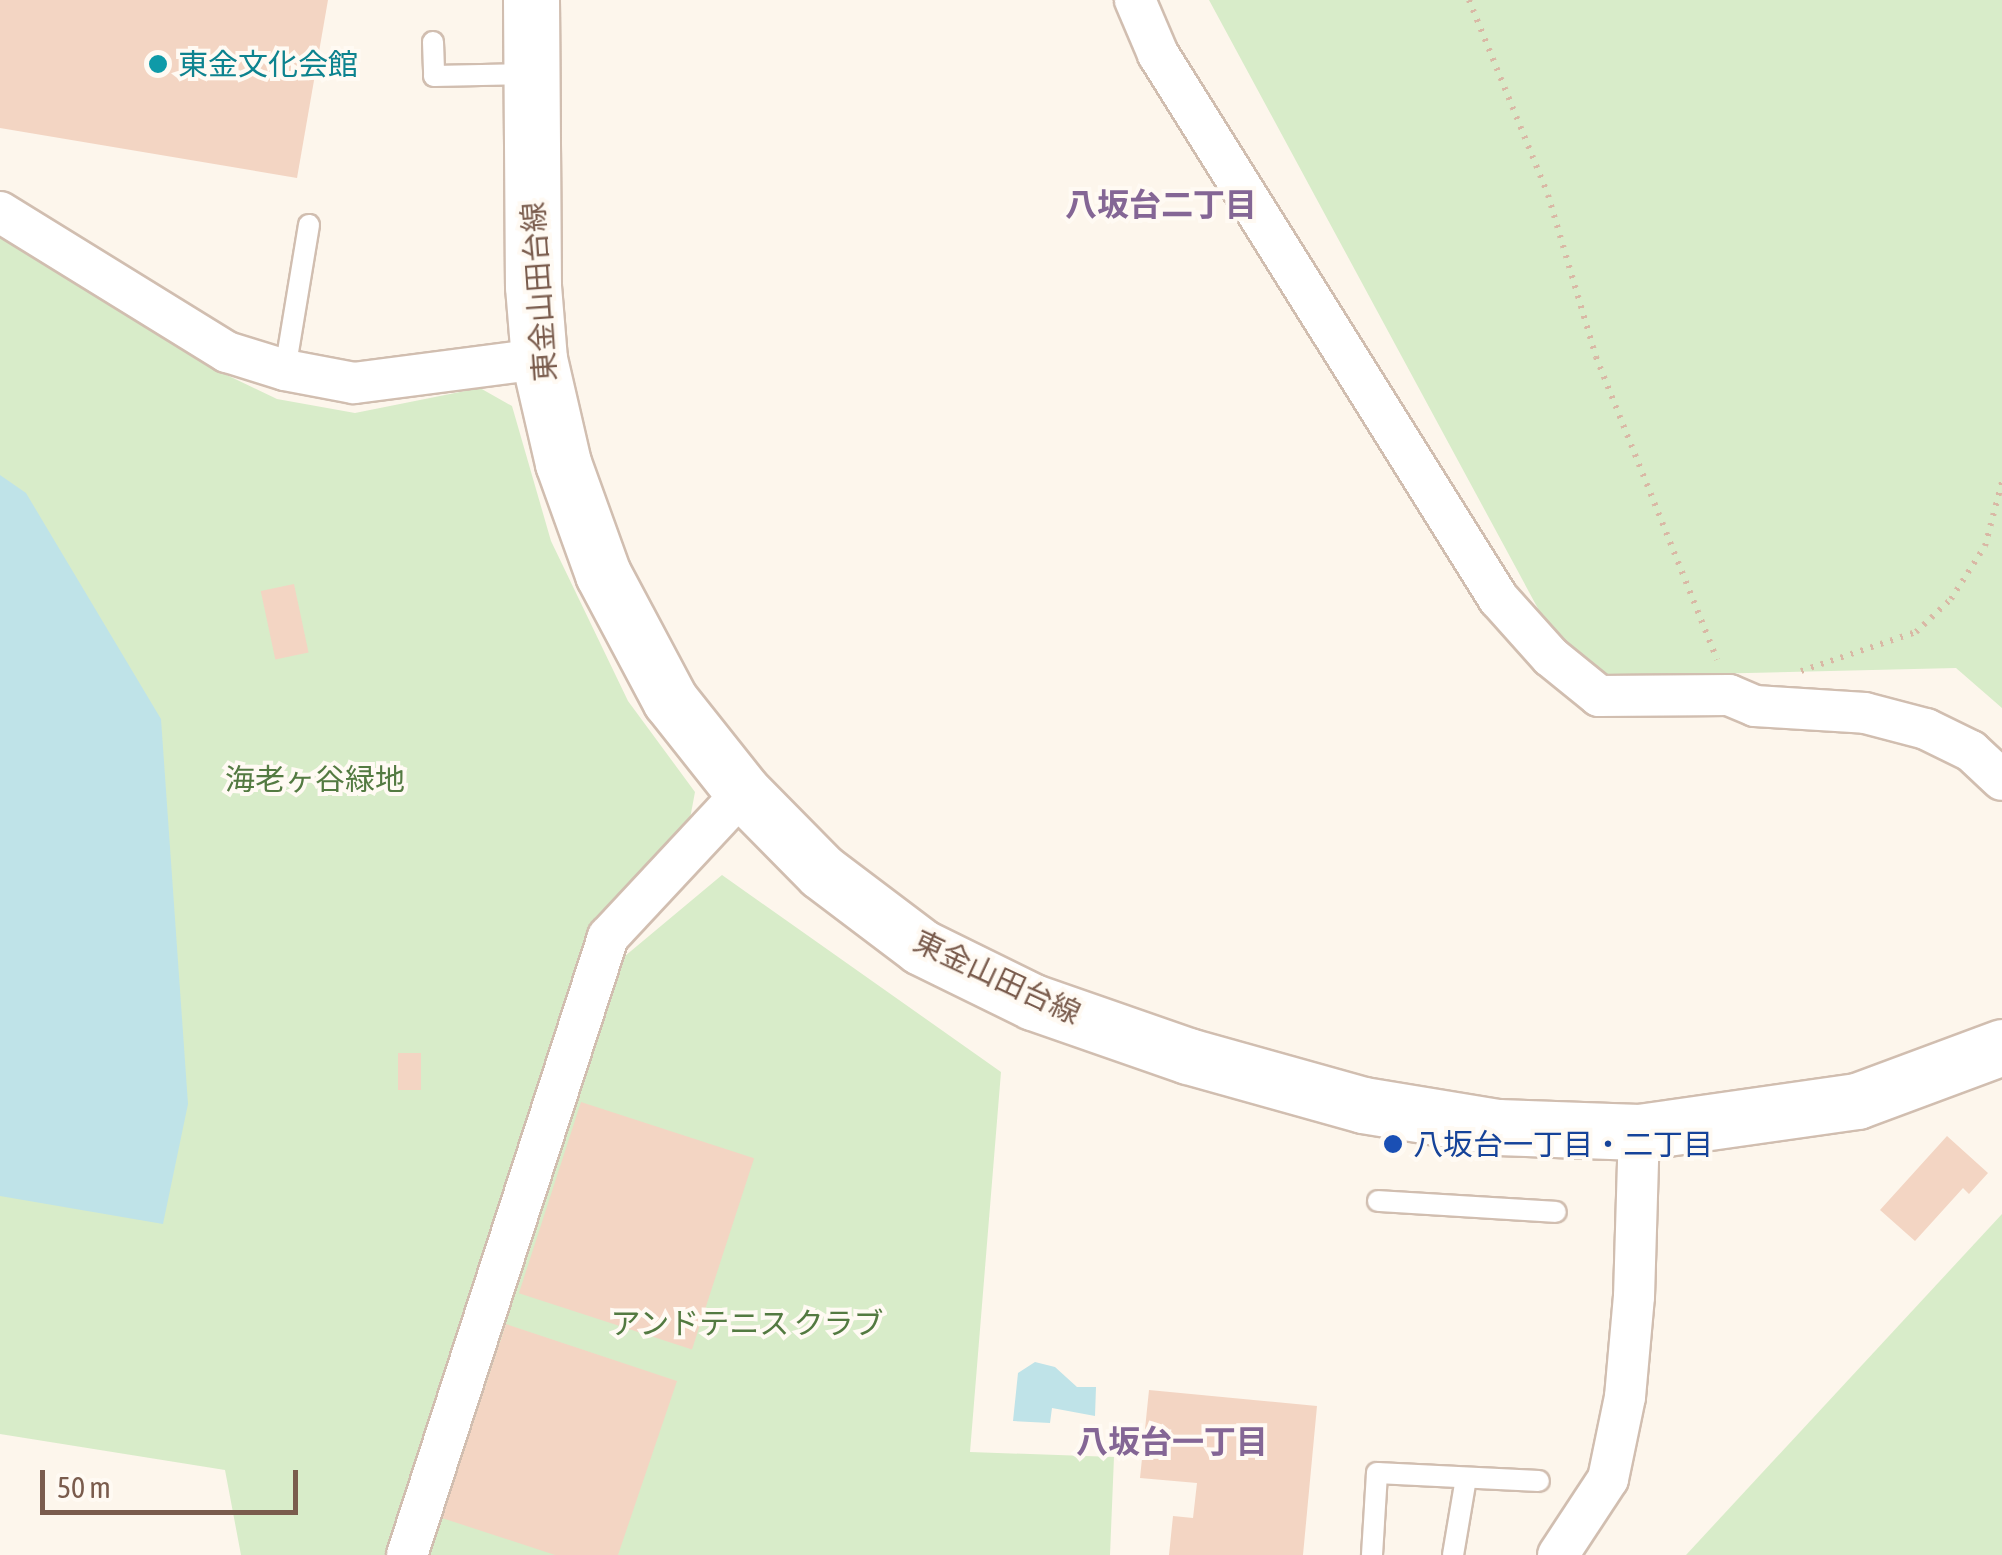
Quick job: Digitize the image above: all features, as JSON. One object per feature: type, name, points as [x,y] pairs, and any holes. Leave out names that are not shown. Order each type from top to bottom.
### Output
[{"type":"main road","name":"東金山田台線","points":[[531,0],[533,286],[538,359],[558,446],[603,574],[670,700],[743,792],[822,872],[922,947],[1033,1002],[1188,1056],[1364,1104],[1498,1126],[1639,1132],[1856,1101],[2002,1047]]},
{"type":"street","points":[[1135,0],[1158,54],[1498,598],[1551,657],[1599,696],[1730,695],[1755,706],[1864,713],[1926,729],[1972,751],[2002,780]]},
{"type":"street","points":[[0,212],[227,352],[285,370],[354,383],[538,359]]},
{"type":"street","points":[[407,1555],[608,937],[743,792]]},
{"type":"street","points":[[1558,1555],[1608,1479],[1625,1397],[1634,1297],[1639,1132]]},
{"type":"lane","points":[[434,42],[434,76],[531,74]]},
{"type":"lane","points":[[285,370],[308,226]]},
{"type":"lane","points":[[1378,1201],[1556,1212]]},
{"type":"lane","points":[[1372,1555],[1377,1473],[1539,1482]]},
{"type":"lane","points":[[1453,1555],[1466,1478]]},
{"type":"path","points":[[1469,0],[1548,194],[1596,357],[1730,695],[1916,632],[1951,599],[1985,546],[2002,482]]},
{"type":"green space","points":[[1209,0],[2002,0],[2002,708],[1956,668],[1575,677]]},
{"type":"green space","name":"海老ヶ谷緑地","points":[[0,233],[208,366],[277,399],[355,413],[480,388],[512,406],[551,541],[628,701],[695,792],[689,824],[595,927],[389,1555],[241,1555],[225,1470],[0,1434]]},
{"type":"green space","name":"アンドテニス クラブ","points":[[722,875],[1001,1072],[970,1452],[1114,1457],[1110,1555],[424,1555],[625,956]]},
{"type":"green space","points":[[2002,1214],[2002,1555],[1686,1555]]},
{"type":"water","points":[[0,475],[26,493],[161,719],[188,1104],[163,1224],[0,1196]]},
{"type":"water","points":[[1035,1362],[1055,1367],[1077,1387],[1096,1387],[1095,1416],[1052,1408],[1050,1423],[1013,1421],[1018,1373]]},
{"type":"building","name":"東金文化会館","points":[[0,0],[328,0],[297,178],[0,128]]},
{"type":"building","points":[[294,584],[309,652],[275,660],[261,591]]},
{"type":"building","points":[[398,1053],[421,1053],[421,1090],[398,1090]]},
{"type":"building","points":[[581,1102],[754,1158],[692,1349],[519,1293]]},
{"type":"building","points":[[1947,1136],[1988,1173],[1969,1194],[1963,1188],[1915,1241],[1880,1210]]},
{"type":"building","points":[[506,1324],[677,1381],[618,1555],[555,1555],[442,1518]]},
{"type":"building","points":[[1149,1390],[1317,1406],[1303,1555],[1169,1555],[1173,1516],[1193,1518],[1197,1483],[1140,1478]]},
{"type":"place","name":"東金文化会館","points":[[158,64]]},
{"type":"place","name":"八坂台一丁目・二丁目","points":[[1393,1144]]},
{"type":"district","name":"八坂台二丁目","points":[[1161,205]]},
{"type":"district","name":"八坂台一丁目","points":[[1172,1442]]}]
